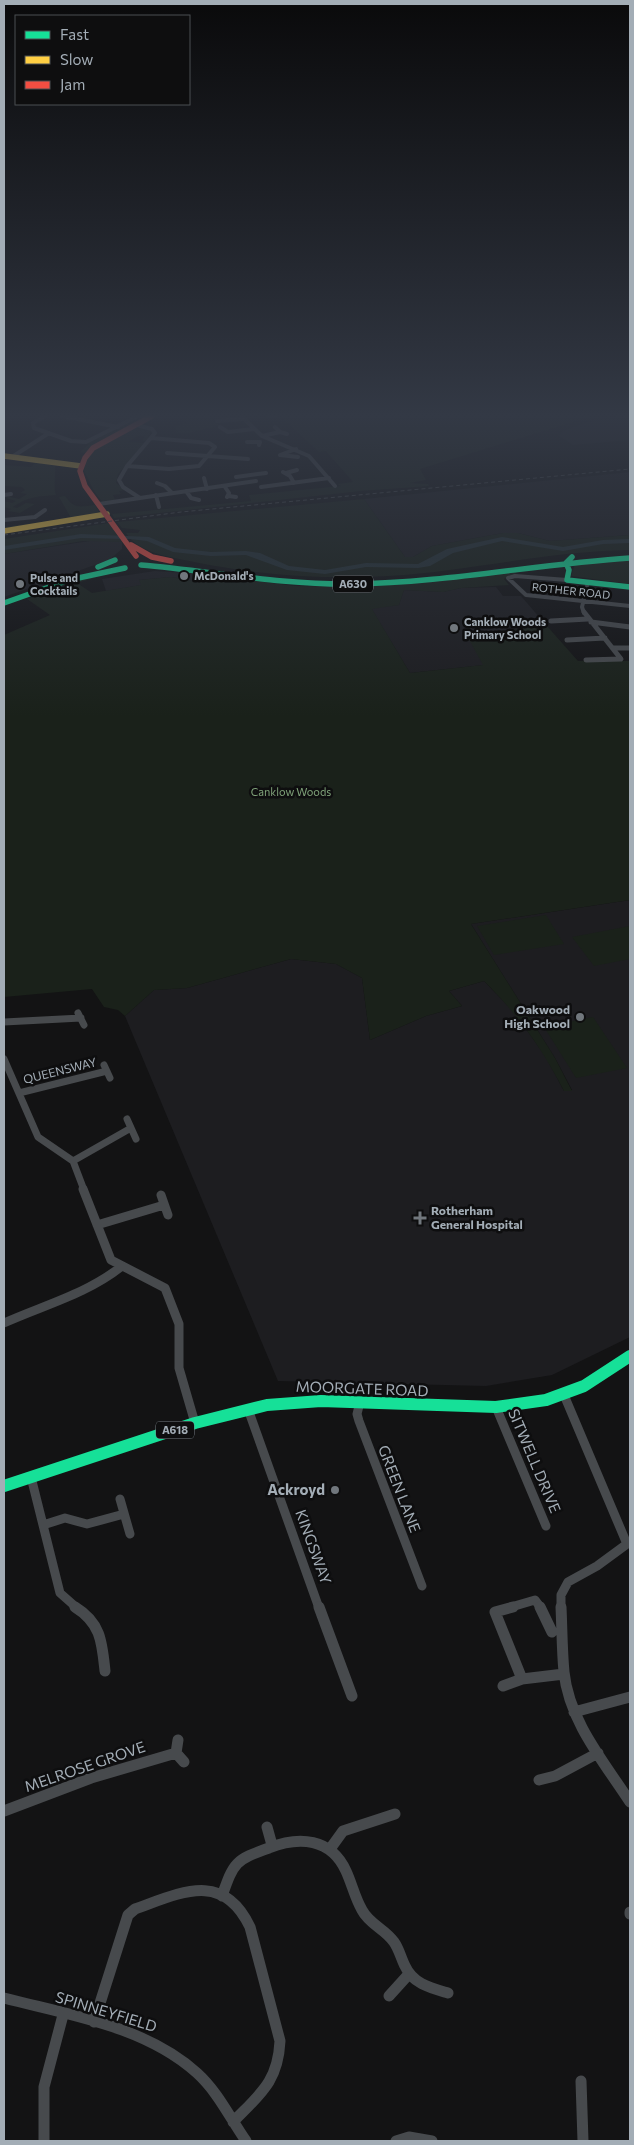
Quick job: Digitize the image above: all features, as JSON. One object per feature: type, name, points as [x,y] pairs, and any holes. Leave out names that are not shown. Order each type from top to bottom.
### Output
[{"type":"main road","points":[[4,531],[95,516]]},
{"type":"main road","points":[[109,516],[140,560]]},
{"type":"main road","points":[[123,538],[124,549],[116,565],[124,568]]},
{"type":"main road","name":"A630","points":[[123,538],[140,552],[152,557],[217,570]]},
{"type":"main road","name":"A630","points":[[4,604],[66,581],[124,568],[140,560],[186,569],[270,581],[352,584],[392,582],[630,554]]},
{"type":"main road","name":"A630","points":[[4,599],[118,559],[140,560],[272,578],[363,581],[546,560],[630,558]]},
{"type":"main road","points":[[569,560],[567,580],[630,586]]},
{"type":"main road","points":[[48,590],[66,581]]},
{"type":"main road","name":"MOORGATE ROAD","points":[[4,1486],[195,1423],[248,1409],[304,1401],[496,1407],[521,1405],[564,1395],[608,1372],[630,1356]]},
{"type":"street","points":[[4,520],[36,516]]},
{"type":"street","name":"ROTHER ROAD","points":[[567,580],[508,578],[526,595],[630,606]]},
{"type":"street","points":[[586,660],[620,660],[614,648],[583,610],[583,601],[588,582]]},
{"type":"street","points":[[4,604],[48,590]]},
{"type":"street","points":[[551,621],[590,620],[630,626]]},
{"type":"street","points":[[566,640],[605,638]]},
{"type":"street","points":[[614,648],[630,648]]},
{"type":"street","points":[[4,1022],[81,1019]]},
{"type":"street","name":"QUEENSWAY","points":[[4,1059],[38,1137],[72,1161]]},
{"type":"street","name":"QUEENSWAY","points":[[19,1093],[107,1071]]},
{"type":"street","points":[[127,1119],[136,1140]]},
{"type":"street","points":[[131,1128],[72,1161],[108,1256],[122,1266],[165,1288],[179,1324],[179,1368],[195,1423]]},
{"type":"street","points":[[161,1195],[168,1215]]},
{"type":"street","points":[[97,1225],[164,1205]]},
{"type":"street","points":[[4,1323],[28,1312],[86,1292],[104,1281],[122,1266]]},
{"type":"street","points":[[564,1395],[627,1544],[597,1566],[568,1582],[561,1595],[564,1674],[574,1712],[630,1802]]},
{"type":"street","name":"GREEN LANE","points":[[360,1402],[357,1414],[359,1422],[422,1586]]},
{"type":"street","name":"SITWELL DRIVE","points":[[496,1407],[546,1526]]},
{"type":"street","name":"KINGSWAY","points":[[248,1409],[265,1462],[352,1696]]},
{"type":"street","points":[[31,1476],[60,1593],[65,1601],[89,1616],[95,1624],[101,1643],[105,1670]]},
{"type":"street","points":[[120,1499],[130,1534]]},
{"type":"street","points":[[43,1525],[64,1518],[87,1524],[124,1514]]},
{"type":"street","points":[[522,1679],[495,1612],[535,1600],[538,1602],[552,1632]]},
{"type":"street","points":[[503,1686],[522,1679],[564,1674]]},
{"type":"street","points":[[574,1712],[630,1697]]},
{"type":"street","points":[[178,1740],[176,1752],[184,1762]]},
{"type":"street","name":"MELROSE GROVE","points":[[4,1811],[91,1778],[176,1752]]},
{"type":"street","points":[[540,1780],[555,1776],[598,1753]]},
{"type":"street","points":[[330,1849],[343,1831],[395,1814]]},
{"type":"street","points":[[267,1826],[272,1845]]},
{"type":"street","points":[[222,1896],[232,1868],[239,1860],[272,1845],[289,1840],[306,1840],[330,1849],[339,1858],[360,1908],[369,1921],[393,1940],[400,1951],[408,1975],[417,1982],[448,1992]]},
{"type":"street","points":[[94,2022],[128,1915],[135,1909],[191,1890],[207,1890],[222,1896],[240,1909],[247,1921],[280,2041],[276,2070],[270,2083],[232,2122]]},
{"type":"street","points":[[389,1996],[408,1975]]},
{"type":"street","name":"SPINNEYFIELD","points":[[4,1998],[94,2022],[157,2045],[185,2063],[212,2090],[246,2141]]},
{"type":"street","points":[[44,2141],[44,2087],[63,2015]]},
{"type":"street","points":[[581,2081],[583,2141]]},
{"type":"street","points":[[396,2141],[409,2137],[432,2141]]},
{"type":"shaded area","points":[[376,516],[630,516],[630,535],[550,541],[518,533],[503,533],[432,546],[413,557],[405,557]]},
{"type":"shaded area","points":[[96,540],[122,542],[122,549],[109,560],[4,597],[4,554]]},
{"type":"shaded area","points":[[155,571],[201,574],[194,581],[171,577],[139,580],[142,585],[106,591],[102,579]]},
{"type":"shaded area","name":"Canklow Woods Primary School","points":[[496,587],[503,596],[521,596],[547,626],[502,631],[466,632],[484,665],[410,673],[371,608],[399,605],[404,590],[443,592],[461,588]]},
{"type":"shaded area","name":"Rotherham General Hospital","points":[[630,900],[630,1337],[552,1375],[486,1386],[278,1381],[125,1016],[154,990],[187,988],[291,959],[336,964],[362,978],[370,1040],[426,1016],[462,1006],[449,991],[484,981],[514,1012],[546,1057],[564,1091],[572,1090],[555,1058],[471,924]]},
{"type":"green space","points":[[70,516],[83,516],[4,530],[4,527],[71,518]]},
{"type":"green space","points":[[113,516],[131,516],[114,518]]},
{"type":"green space","points":[[180,516],[376,516],[405,557],[413,557],[432,546],[503,533],[518,533],[550,541],[630,535],[630,550],[540,557],[449,570],[389,576],[316,577],[242,570],[157,554],[139,546],[126,533],[138,533],[140,530],[122,528],[117,522]]},
{"type":"green space","points":[[109,523],[122,542],[83,541],[4,554],[4,539]]},
{"type":"green space","points":[[630,560],[630,584],[571,576],[575,564],[580,562]]},
{"type":"green space","name":"Canklow Woods","points":[[524,569],[504,579],[509,585],[461,588],[443,592],[404,590],[399,605],[372,609],[410,673],[483,665],[465,632],[502,631],[547,626],[578,661],[630,661],[630,900],[471,924],[555,1058],[572,1091],[564,1091],[547,1060],[528,1033],[508,1007],[484,981],[449,991],[462,1006],[426,1016],[370,1040],[362,978],[336,964],[291,959],[187,988],[154,990],[125,1016],[118,1010],[104,1007],[92,989],[4,997],[4,635],[50,615],[27,599],[87,578],[94,578],[77,583],[92,593],[141,585],[139,580],[171,577],[194,581],[201,575],[185,572],[295,586],[359,587],[422,582]]},
{"type":"green space","points":[[546,915],[564,944],[494,955],[477,926]]},
{"type":"green space","points":[[630,926],[630,959],[594,966],[572,937]]},
{"type":"green space","points":[[593,1017],[627,1068],[576,1078],[544,1027]]},
{"type":"waterway","points":[[4,548],[81,536],[130,537],[149,539],[173,550],[211,554],[246,553],[257,555],[287,568],[325,572],[366,565],[418,566],[427,564],[450,551],[502,539],[563,549],[603,542],[630,541]]},
{"type":"railway","points":[[4,535],[149,516]]},
{"type":"traffic: fast","points":[[572,557],[566,563],[569,570],[567,580],[630,587]]},
{"type":"traffic: fast","points":[[141,565],[272,580],[352,584],[422,580],[560,563],[630,558]]},
{"type":"traffic: fast","points":[[98,567],[115,560]]},
{"type":"traffic: fast","points":[[4,603],[69,580],[125,568]]},
{"type":"traffic: fast","points":[[4,1486],[195,1423],[267,1405],[321,1401],[496,1407],[546,1400],[584,1386],[630,1356]]},
{"type":"traffic: slow","points":[[4,531],[94,516]]},
{"type":"traffic: jam","points":[[107,516],[136,556]]},
{"type":"traffic: jam","points":[[131,545],[152,557],[171,561]]},
{"type":"place","name":"McDonald's","points":[[184,576]]},
{"type":"place","name":"Pulse and Cocktails","points":[[20,584]]},
{"type":"place","name":"Canklow Woods Primary School","points":[[454,628]]},
{"type":"place","name":"Oakwood High School","points":[[580,1017]]},
{"type":"place","name":"Rotherham General Hospital","points":[[420,1218]]},
{"type":"place","name":"Ackroyd","points":[[335,1490]]}]
